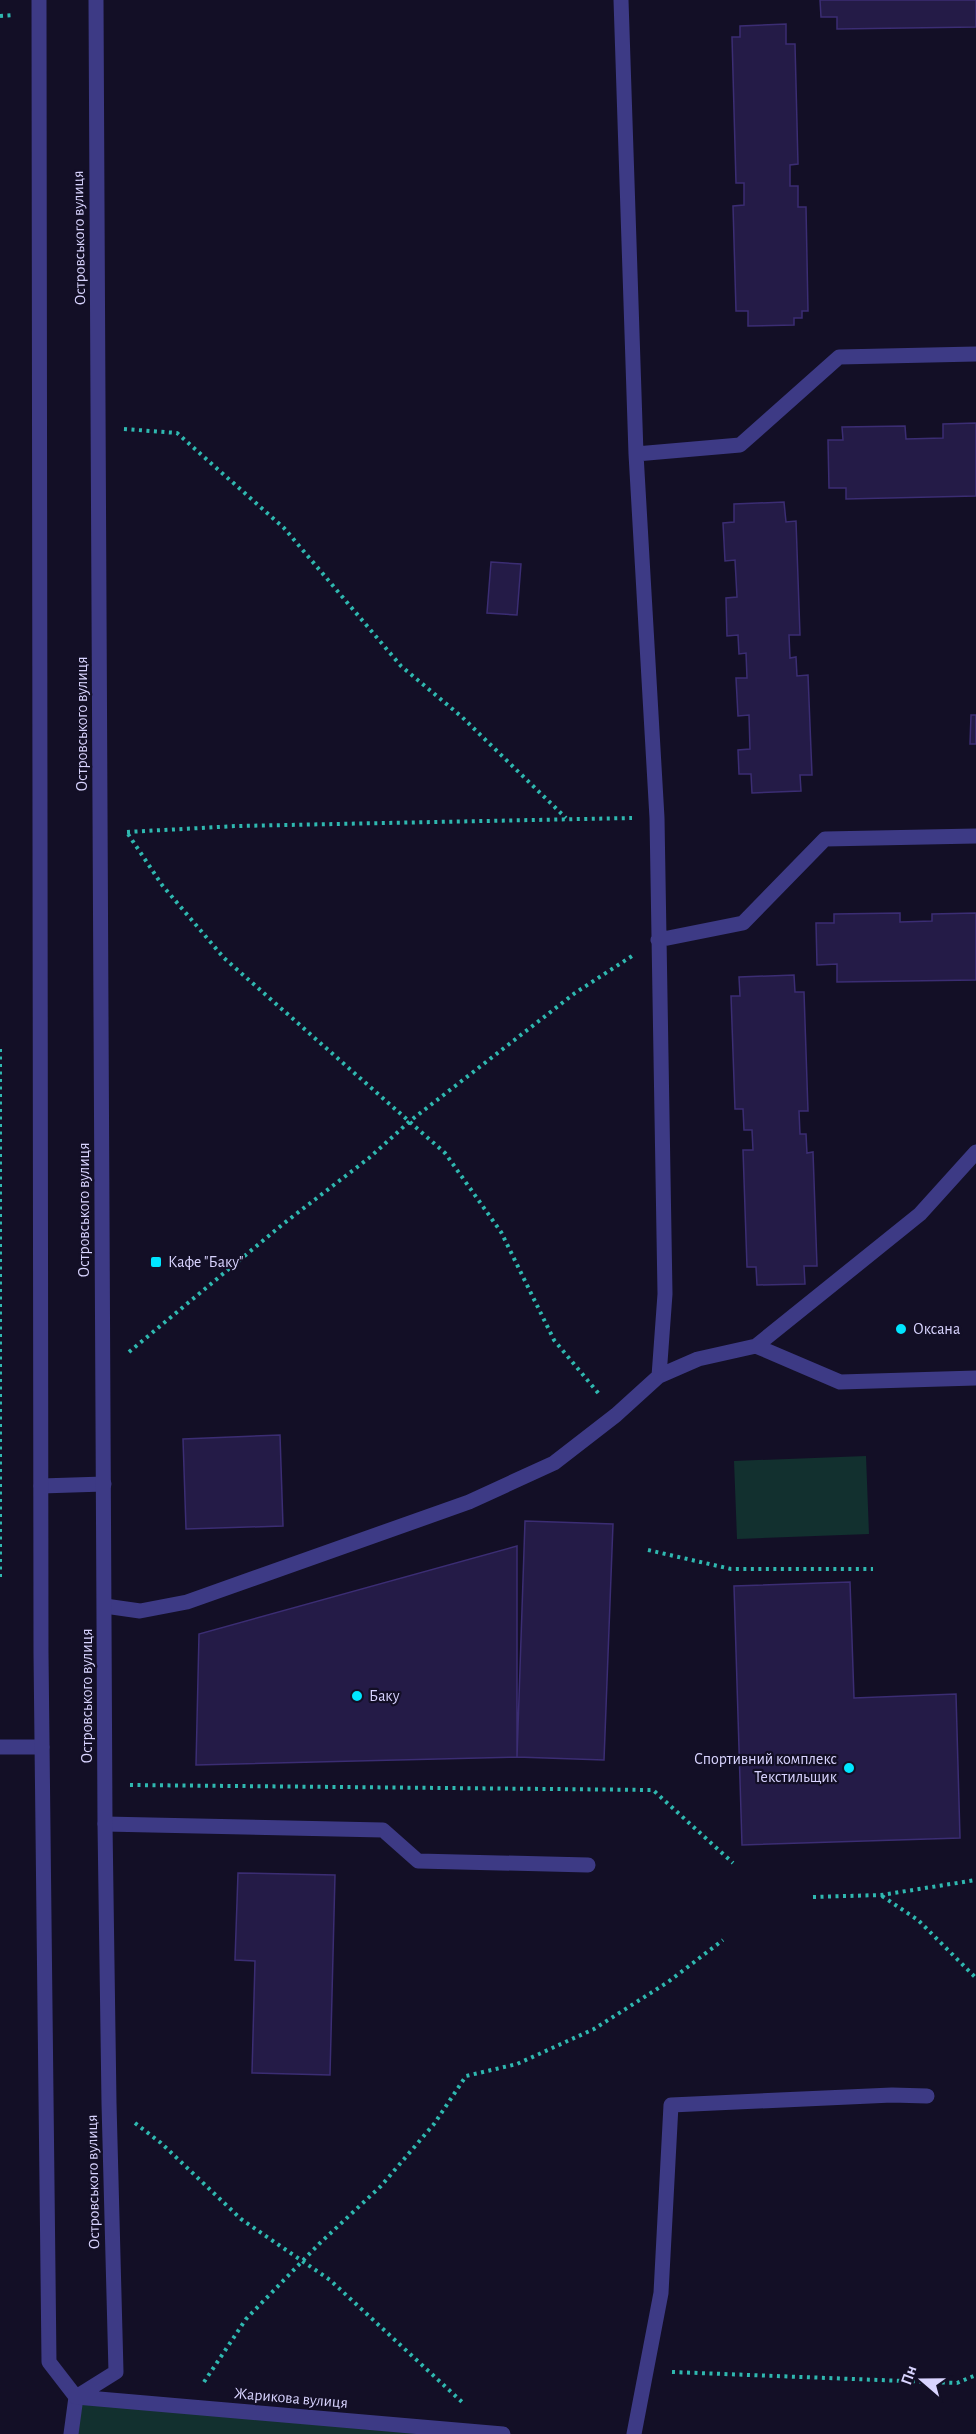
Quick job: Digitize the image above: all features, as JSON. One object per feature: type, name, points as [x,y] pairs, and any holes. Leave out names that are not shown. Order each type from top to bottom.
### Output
[{"type":"street","points":[[39,0],[42,1747],[49,2362],[76,2397],[71,2434]]},
{"type":"street","name":"Островського вулиця","points":[[76,2397],[116,2372],[105,1824],[96,0]]},
{"type":"street","points":[[621,0],[636,454],[657,818],[665,1293],[660,1376]]},
{"type":"street","points":[[636,454],[740,446],[838,357],[976,354]]},
{"type":"street","points":[[658,940],[743,923],[825,839],[976,836]]},
{"type":"street","points":[[105,1606],[140,1611],[187,1602],[469,1502],[554,1463],[616,1415],[660,1376],[698,1359],[756,1346],[920,1214],[976,1152]]},
{"type":"street","points":[[756,1346],[840,1382],[976,1378]]},
{"type":"street","points":[[41,1486],[104,1484]]},
{"type":"street","points":[[0,1747],[42,1747]]},
{"type":"street","points":[[105,1824],[383,1830],[418,1861],[588,1865]]},
{"type":"street","points":[[634,2434],[661,2293],[671,2105],[892,2095],[927,2096]]},
{"type":"street","name":"Жарикова вулиця","points":[[76,2397],[503,2434]]},
{"type":"path","points":[[98,428],[177,433],[284,528],[400,666],[462,717],[566,818]]},
{"type":"path","points":[[100,839],[128,832],[237,826],[657,818]]},
{"type":"path","points":[[123,822],[162,885],[224,958],[445,1153],[501,1232],[554,1340],[616,1415]]},
{"type":"path","points":[[103,1374],[283,1224],[369,1158],[410,1121],[575,993],[658,940]]},
{"type":"path","points":[[0,1049],[0,1579]]},
{"type":"path","points":[[648,1550],[731,1569],[873,1569]]},
{"type":"path","points":[[106,1784],[653,1790],[733,1863]]},
{"type":"path","points":[[813,1898],[881,1895],[976,1880]]},
{"type":"path","points":[[881,1895],[918,1920],[976,1978]]},
{"type":"path","points":[[187,2407],[246,2319],[302,2261],[381,2186],[434,2124],[466,2076],[517,2064],[594,2029],[668,1982],[723,1940]]},
{"type":"path","points":[[109,2103],[161,2143],[241,2220],[330,2280],[496,2434]]},
{"type":"path","points":[[670,2372],[957,2383],[976,2375]]},
{"type":"green space","points":[[866,1456],[869,1534],[737,1539],[734,1461]]},
{"type":"green space","points":[[76,2397],[503,2434],[71,2434]]},
{"type":"building","points":[[820,0],[976,0],[976,27],[837,29],[837,17],[821,17]]},
{"type":"building","points":[[786,24],[786,44],[795,44],[798,164],[790,165],[790,186],[798,186],[798,207],[806,207],[808,311],[802,311],[802,318],[794,318],[794,325],[748,326],[748,311],[736,311],[733,206],[744,205],[744,183],[736,183],[732,37],[740,37],[740,26]]},
{"type":"building","points":[[976,423],[976,496],[846,499],[846,488],[829,488],[828,440],[843,440],[842,427],[905,426],[906,439],[943,438],[943,424]]},
{"type":"building","points":[[784,502],[786,522],[796,521],[800,635],[789,635],[790,658],[796,657],[797,676],[808,675],[812,775],[800,775],[801,791],[752,793],[751,774],[739,774],[738,750],[750,749],[749,715],[738,716],[736,678],[747,678],[746,653],[739,654],[738,635],[727,636],[726,598],[737,597],[735,560],[725,561],[723,523],[734,522],[734,504]]},
{"type":"building","points":[[491,562],[521,564],[517,615],[487,613]]},
{"type":"building","points":[[971,715],[976,715],[976,744],[970,744]]},
{"type":"building","points":[[900,913],[900,922],[932,921],[932,914],[976,913],[976,980],[837,982],[837,964],[817,965],[816,923],[834,923],[834,914]]},
{"type":"building","points":[[794,975],[795,992],[804,992],[808,1111],[799,1111],[800,1134],[806,1134],[807,1153],[813,1152],[817,1266],[804,1266],[805,1284],[757,1285],[756,1267],[747,1267],[743,1150],[753,1150],[752,1130],[744,1130],[743,1109],[735,1109],[731,996],[740,996],[739,977]]},
{"type":"building","points":[[280,1435],[283,1526],[186,1529],[183,1439]]},
{"type":"building","points":[[525,1521],[613,1524],[604,1760],[517,1757]]},
{"type":"building","name":"Баку","points":[[517,1546],[517,1757],[196,1765],[199,1634]]},
{"type":"building","name":"Спортивний комплекс Текстильщик","points":[[850,1582],[854,1698],[956,1694],[960,1838],[742,1845],[734,1586]]},
{"type":"building","points":[[238,1873],[335,1875],[330,2075],[252,2073],[255,1961],[235,1960]]},
{"type":"place","name":"Кафе \"Баку\"","points":[[156,1262]]},
{"type":"place","name":"Оксана","points":[[901,1329]]},
{"type":"place","name":"Баку","points":[[357,1696]]},
{"type":"place","name":"Спортивний комплекс Текстильщик","points":[[849,1768]]}]
